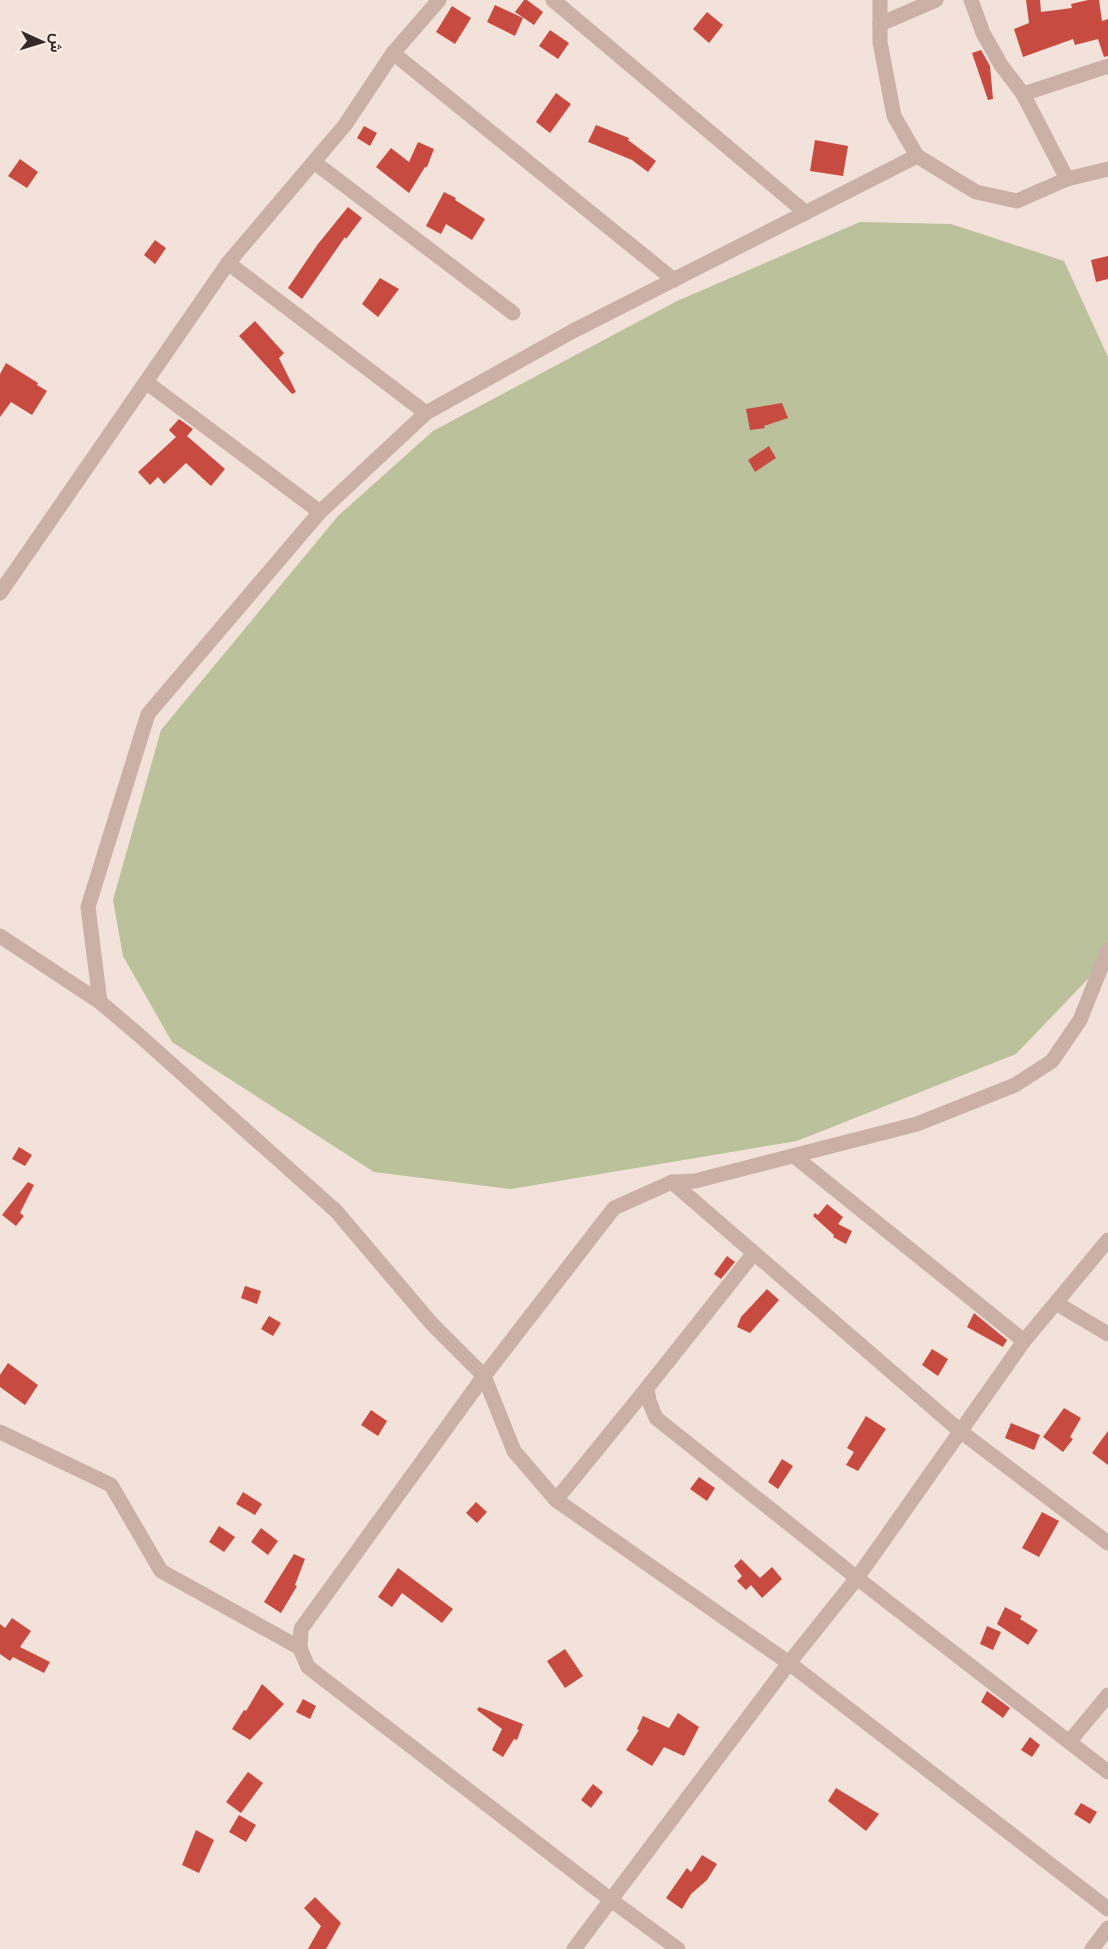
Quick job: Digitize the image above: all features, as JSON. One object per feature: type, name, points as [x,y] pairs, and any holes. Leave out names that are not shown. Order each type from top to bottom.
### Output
[{"type":"street","points":[[0,593],[228,263],[345,125],[393,53],[439,0]]},
{"type":"street","points":[[553,0],[806,213]]},
{"type":"street","points":[[880,0],[880,42],[894,116],[917,156],[975,192],[1017,201],[1067,179],[1108,169]]},
{"type":"street","points":[[880,24],[936,0]]},
{"type":"street","points":[[971,0],[988,41],[1001,65],[1023,94],[1067,179]]},
{"type":"street","points":[[393,53],[674,280]]},
{"type":"street","points":[[1023,94],[1108,66]]},
{"type":"street","points":[[100,1002],[88,907],[148,714],[320,512],[426,413],[573,331],[917,156]]},
{"type":"street","points":[[314,162],[513,313]]},
{"type":"street","points":[[228,263],[426,413]]},
{"type":"street","points":[[146,382],[320,512]]},
{"type":"street","points":[[0,936],[100,1002],[336,1211],[432,1323],[484,1376],[514,1451],[556,1500],[789,1663],[1108,1909]]},
{"type":"street","points":[[678,1949],[308,1667],[300,1648],[301,1629],[484,1376],[614,1208],[672,1182],[695,1181],[917,1124],[1015,1085],[1052,1061],[1080,1020],[1108,950]]},
{"type":"street","points":[[794,1156],[1024,1341]]},
{"type":"street","points":[[672,1182],[960,1431],[1108,1543]]},
{"type":"street","points":[[574,1949],[789,1663],[857,1578],[1024,1341],[1108,1240]]},
{"type":"street","points":[[556,1500],[754,1252]]},
{"type":"street","points":[[1056,1303],[1108,1334]]},
{"type":"street","points":[[647,1388],[649,1401],[656,1418],[857,1578],[1108,1772]]},
{"type":"street","points":[[0,1432],[111,1485],[161,1571],[300,1648]]},
{"type":"street","points":[[1070,1741],[1108,1695]]},
{"type":"street","points":[[1092,1949],[1108,1928]]},
{"type":"green space","points":[[860,222],[951,224],[1064,261],[1108,357],[1108,958],[1016,1054],[797,1141],[511,1189],[374,1172],[172,1042],[123,956],[113,900],[161,730],[338,516],[433,431],[677,301]]},
{"type":"building","points":[[524,0],[543,12],[534,25],[515,12]]},
{"type":"building","points":[[1026,0],[1040,0],[1041,12],[1072,8],[1071,4],[1099,0],[1102,21],[1108,19],[1108,56],[1104,57],[1098,39],[1075,45],[1073,39],[1023,57],[1014,29],[1029,23]]},
{"type":"building","points":[[495,5],[523,18],[515,36],[487,22]]},
{"type":"building","points":[[452,6],[471,18],[455,44],[436,32]]},
{"type":"building","points":[[707,12],[723,25],[709,43],[693,29]]},
{"type":"building","points":[[550,30],[569,43],[558,59],[539,46]]},
{"type":"building","points":[[981,50],[990,66],[993,99],[988,100],[972,53]]},
{"type":"building","points":[[556,93],[571,104],[550,133],[536,122]]},
{"type":"building","points":[[596,125],[629,138],[628,140],[656,161],[648,172],[632,160],[588,142]]},
{"type":"building","points":[[364,126],[377,133],[370,146],[357,138]]},
{"type":"building","points":[[815,140],[848,146],[843,176],[810,171]]},
{"type":"building","points":[[418,142],[434,149],[427,167],[409,193],[376,167],[391,148],[409,162]]},
{"type":"building","points":[[20,159],[38,172],[27,188],[8,176]]},
{"type":"building","points":[[444,192],[485,219],[472,240],[446,224],[441,234],[426,226]]},
{"type":"building","points":[[348,207],[362,218],[346,239],[345,237],[302,299],[288,288],[318,244]]},
{"type":"building","points":[[155,240],[166,248],[155,264],[144,255]]},
{"type":"building","points":[[1108,256],[1108,279],[1096,282],[1091,260]]},
{"type":"building","points":[[380,278],[399,289],[378,317],[362,304]]},
{"type":"building","points":[[255,321],[284,353],[279,358],[296,392],[292,394],[239,336]]},
{"type":"building","points":[[6,363],[47,391],[32,415],[11,402],[0,417],[0,374]]},
{"type":"building","points":[[782,403],[788,418],[764,426],[765,428],[750,430],[746,409]]},
{"type":"building","points":[[179,419],[193,429],[187,436],[225,469],[211,486],[186,463],[164,484],[158,477],[150,485],[138,472],[176,437],[169,430]]},
{"type":"building","points":[[769,446],[776,458],[755,472],[748,460]]},
{"type":"building","points":[[19,1147],[32,1155],[25,1166],[12,1159]]},
{"type":"building","points":[[28,1182],[34,1185],[20,1213],[24,1216],[16,1226],[2,1215]]},
{"type":"building","points":[[827,1204],[843,1217],[838,1224],[852,1231],[846,1244],[833,1237],[834,1235],[813,1216],[815,1213],[818,1215]]},
{"type":"building","points":[[727,1256],[735,1262],[721,1279],[714,1274]]},
{"type":"building","points":[[245,1286],[261,1291],[257,1304],[241,1298]]},
{"type":"building","points":[[767,1289],[779,1300],[750,1333],[737,1327],[741,1317]]},
{"type":"building","points":[[974,1313],[1007,1340],[1003,1347],[967,1327]]},
{"type":"building","points":[[269,1316],[281,1323],[273,1336],[261,1329]]},
{"type":"building","points":[[932,1349],[948,1359],[938,1376],[922,1365]]},
{"type":"building","points":[[8,1363],[38,1385],[25,1405],[0,1387],[0,1375]]},
{"type":"building","points":[[1064,1408],[1081,1418],[1070,1437],[1073,1439],[1063,1452],[1043,1437]]},
{"type":"building","points":[[371,1410],[387,1421],[378,1436],[361,1425]]},
{"type":"building","points":[[866,1416],[886,1429],[858,1471],[846,1465],[854,1452],[847,1448]]},
{"type":"building","points":[[1011,1423],[1040,1435],[1034,1450],[1005,1438]]},
{"type":"building","points":[[1108,1431],[1108,1465],[1092,1453]]},
{"type":"building","points":[[782,1459],[793,1466],[778,1489],[768,1482]]},
{"type":"building","points":[[699,1477],[715,1488],[707,1501],[690,1489]]},
{"type":"building","points":[[243,1492],[262,1504],[255,1515],[236,1504]]},
{"type":"building","points":[[476,1502],[487,1512],[477,1523],[466,1513]]},
{"type":"building","points":[[1042,1512],[1059,1521],[1039,1557],[1022,1548]]},
{"type":"building","points":[[219,1526],[235,1537],[224,1552],[209,1542]]},
{"type":"building","points":[[261,1528],[278,1541],[268,1555],[251,1542]]},
{"type":"building","points":[[294,1554],[305,1559],[295,1585],[297,1586],[281,1613],[264,1602]]},
{"type":"building","points":[[741,1559],[760,1578],[772,1567],[782,1579],[762,1598],[751,1585],[746,1590],[737,1581],[742,1576],[734,1566]]},
{"type":"building","points":[[398,1568],[453,1609],[442,1623],[402,1593],[392,1607],[378,1597]]},
{"type":"building","points":[[1005,1607],[1022,1616],[1020,1619],[1038,1630],[1028,1645],[997,1624]]},
{"type":"building","points":[[12,1618],[31,1631],[20,1647],[50,1662],[44,1673],[13,1657],[10,1661],[0,1654],[0,1624],[5,1628]]},
{"type":"building","points":[[987,1626],[1001,1632],[993,1650],[980,1644]]},
{"type":"building","points":[[565,1649],[583,1676],[565,1688],[547,1661]]},
{"type":"building","points":[[262,1684],[284,1704],[250,1740],[232,1729]]},
{"type":"building","points":[[987,1691],[1010,1708],[1003,1718],[981,1702]]},
{"type":"building","points":[[303,1699],[316,1706],[310,1719],[296,1712]]},
{"type":"building","points":[[479,1707],[523,1724],[517,1740],[514,1739],[503,1757],[492,1750],[502,1729],[477,1710]]},
{"type":"building","points":[[678,1713],[699,1727],[684,1756],[664,1747],[652,1766],[626,1750],[639,1730],[637,1729],[643,1716],[669,1728]]},
{"type":"building","points":[[1030,1737],[1040,1745],[1032,1757],[1021,1750]]},
{"type":"building","points":[[248,1772],[263,1783],[241,1813],[226,1802]]},
{"type":"building","points":[[593,1784],[603,1792],[591,1808],[581,1800]]},
{"type":"building","points":[[836,1788],[879,1814],[866,1831],[828,1801]]},
{"type":"building","points":[[1081,1803],[1097,1812],[1090,1824],[1074,1814]]},
{"type":"building","points":[[239,1815],[256,1825],[246,1842],[229,1832]]},
{"type":"building","points":[[196,1830],[214,1840],[199,1873],[182,1865]]},
{"type":"building","points":[[702,1855],[717,1864],[707,1880],[691,1894],[682,1909],[666,1898],[687,1868],[691,1872]]},
{"type":"building","points":[[315,1897],[341,1923],[326,1949],[308,1949],[321,1926],[304,1908]]}]
